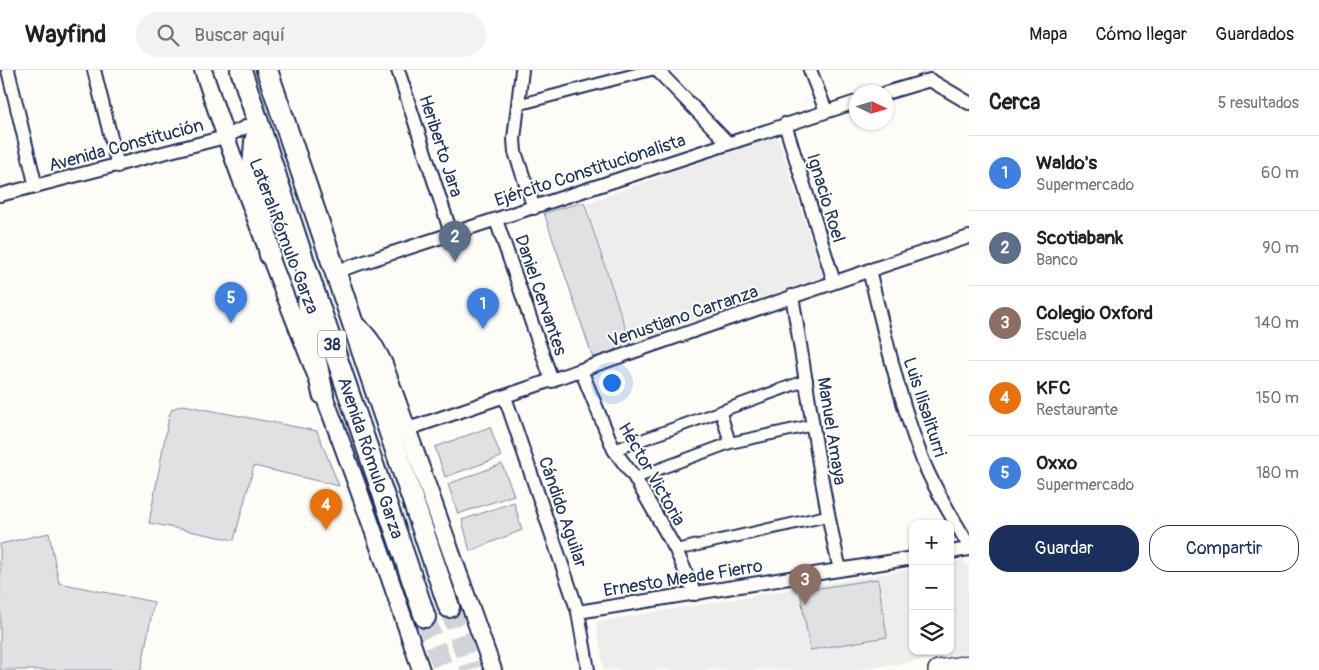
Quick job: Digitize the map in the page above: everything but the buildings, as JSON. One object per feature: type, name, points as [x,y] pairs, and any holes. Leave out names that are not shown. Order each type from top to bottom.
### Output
[{"type":"main road","name":"Avenida Rómulo Garza","points":[[241,70],[304,262],[425,617]]},
{"type":"main road","name":"Avenida Rómulo Garza","points":[[267,70],[449,607]]},
{"type":"main road","points":[[259,122],[253,166],[270,255]]},
{"type":"main road","points":[[304,262],[315,356],[322,394]]},
{"type":"main road","points":[[938,670],[969,665]]},
{"type":"street","points":[[8,70],[36,187]]},
{"type":"street","points":[[94,70],[118,166]]},
{"type":"street","name":"Lateral Rómulo Garza","points":[[202,70],[225,137],[394,590],[421,670]]},
{"type":"street","name":"Heriberto Jara","points":[[398,70],[451,233]]},
{"type":"street","points":[[522,70],[514,139],[515,152],[534,208]]},
{"type":"street","points":[[517,105],[650,70]]},
{"type":"street","points":[[657,70],[728,143]]},
{"type":"street","points":[[810,70],[826,111]]},
{"type":"street","points":[[894,89],[927,75],[969,103]]},
{"type":"street","name":"Ejército Constitucionalista","points":[[334,272],[849,104]]},
{"type":"street","name":"Avenida Constitución","points":[[0,195],[225,137],[259,122]]},
{"type":"street","name":"Ignacio Roel","points":[[785,124],[834,282]]},
{"type":"street","name":"Daniel Cervantes","points":[[496,220],[552,381]]},
{"type":"street","name":"Venustiano Carranza","points":[[408,429],[969,237]]},
{"type":"street","name":"Luis Ilisaliturri","points":[[869,270],[901,394],[924,463],[941,498],[969,547]]},
{"type":"street","name":"Manuel Amaya","points":[[792,296],[807,380],[827,516],[840,570]]},
{"type":"street","points":[[354,323],[374,343],[384,364],[493,670]]},
{"type":"street","name":"Héctor Victoria","points":[[581,370],[614,450],[635,478],[676,550],[695,594]]},
{"type":"street","points":[[614,450],[721,413],[807,380]]},
{"type":"street","name":"Cándido Aguilar","points":[[505,397],[578,612],[588,670]]},
{"type":"street","points":[[721,413],[730,443]]},
{"type":"street","points":[[635,478],[730,443],[813,425]]},
{"type":"street","points":[[676,550],[827,516]]},
{"type":"street","points":[[954,551],[969,547]]},
{"type":"street","name":"Ernesto Meade Fierro","points":[[578,612],[909,559]]},
{"type":"shaded area","points":[[777,135],[823,277],[631,343],[586,203]]},
{"type":"shaded area","points":[[584,202],[631,345],[593,358],[544,213]]},
{"type":"shaded area","points":[[183,405],[317,431],[339,486],[254,466],[234,540],[149,523],[169,416],[172,409]]},
{"type":"shaded area","points":[[490,427],[501,457],[445,477],[435,447]]},
{"type":"shaded area","points":[[502,464],[514,495],[458,514],[448,484]]},
{"type":"shaded area","points":[[514,502],[522,530],[470,551],[462,520]]},
{"type":"shaded area","points":[[49,533],[59,583],[154,602],[141,670],[0,670],[0,544]]},
{"type":"shaded area","points":[[964,560],[969,567],[969,653],[857,670],[604,670],[596,622],[909,570],[909,655],[954,655],[954,561]]},
{"type":"shaded area","points":[[878,579],[887,637],[810,650],[800,591]]},
{"type":"tunnel","points":[[449,607],[471,670]]},
{"type":"tunnel","points":[[425,617],[444,670]]},
{"type":"place","name":"Scotiabank","points":[[455,262]]},
{"type":"place","name":"Oxxo","points":[[231,323]]},
{"type":"place","name":"Waldo's","points":[[483,329]]},
{"type":"place","name":"KFC","points":[[326,530]]},
{"type":"place","name":"Colegio Oxford","points":[[805,605]]}]
